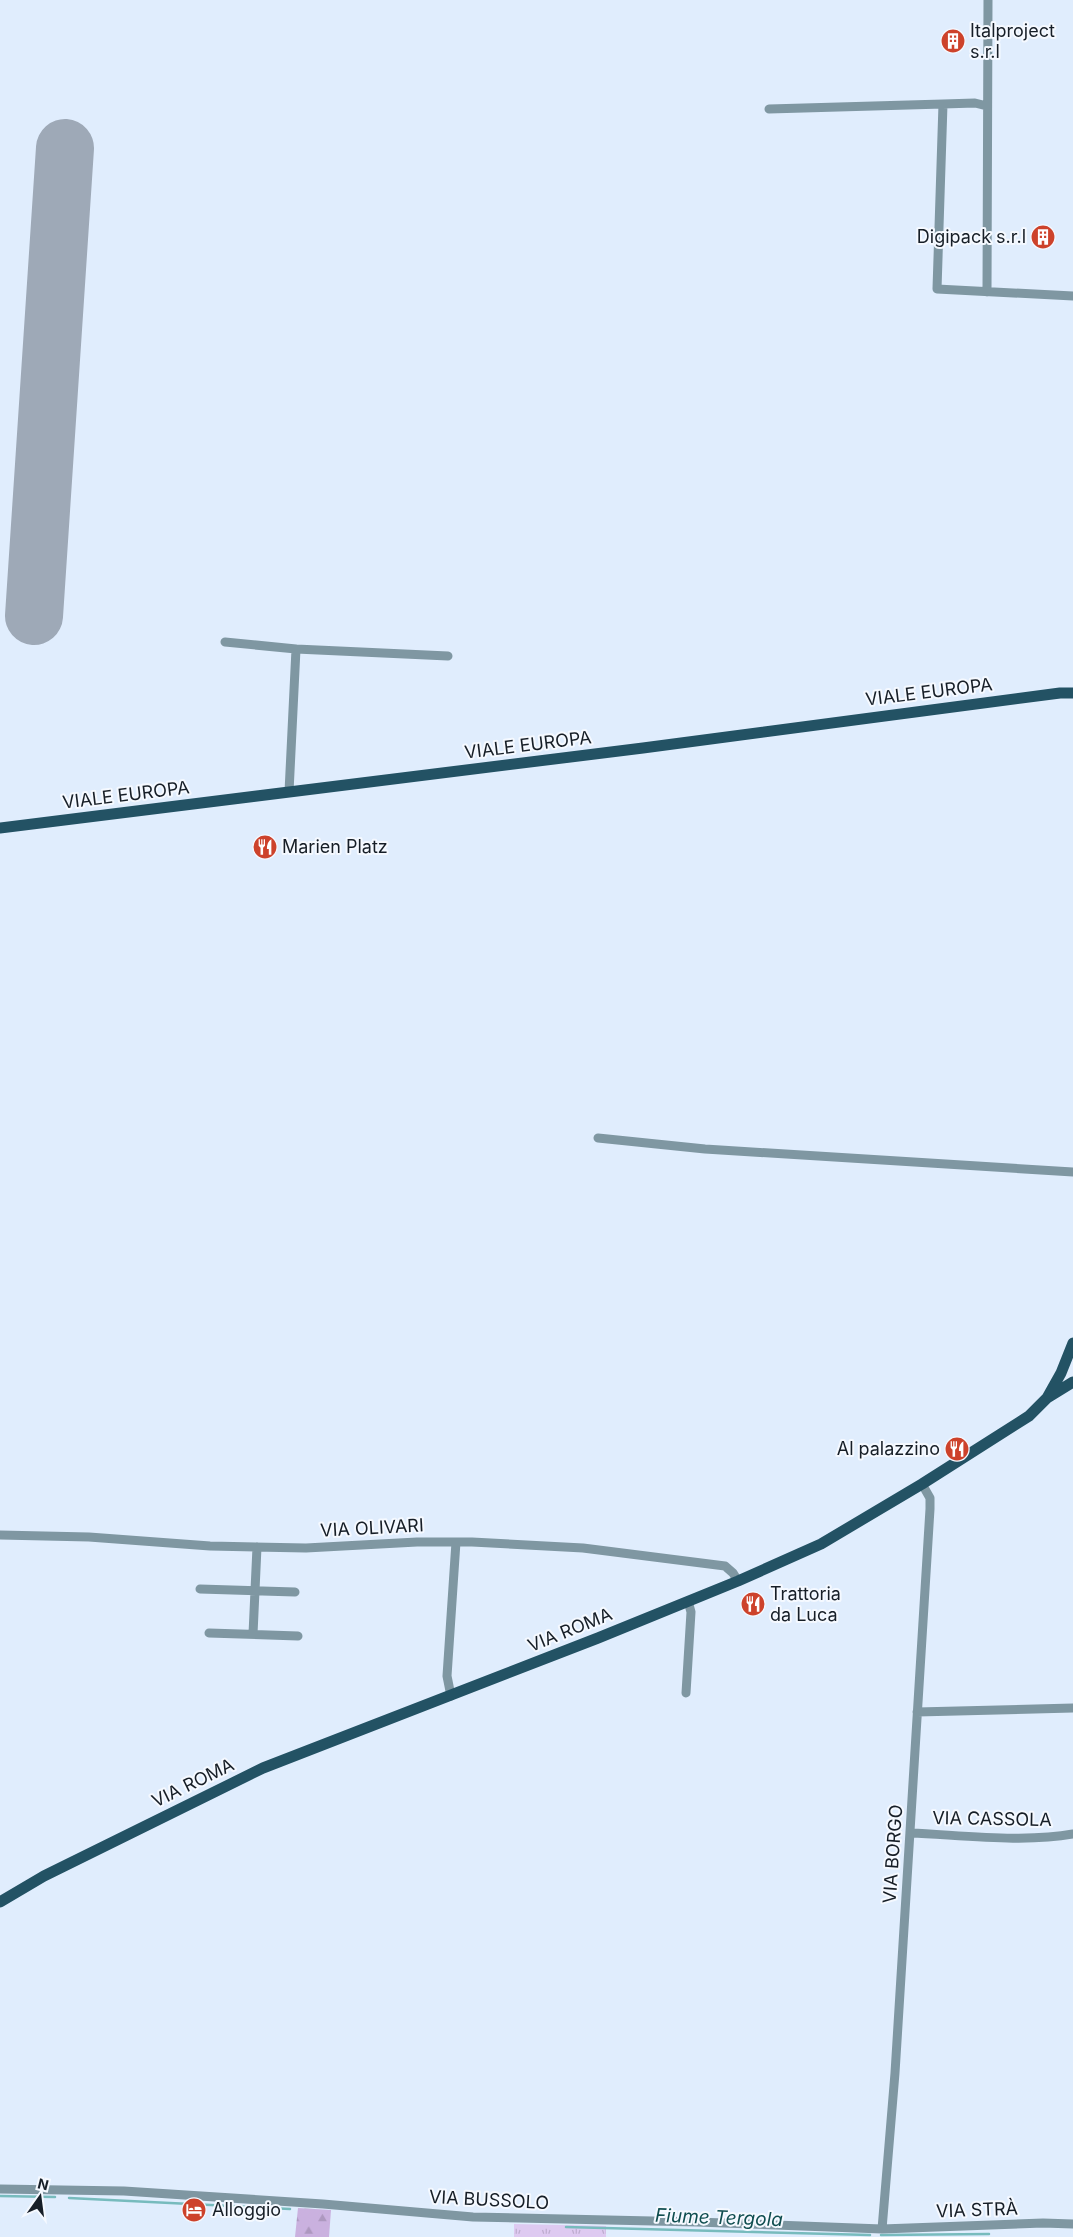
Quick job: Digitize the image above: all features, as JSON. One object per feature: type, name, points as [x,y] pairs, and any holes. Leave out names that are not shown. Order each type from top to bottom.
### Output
[{"type":"main road","name":"VIALE EUROPA","points":[[1060,693],[1073,687]]},
{"type":"main road","name":"VIALE EUROPA","points":[[0,828],[1060,693],[1073,693]]},
{"type":"main road","name":"VIA ROMA","points":[[1047,1398],[1062,1373],[1073,1344]]},
{"type":"main road","points":[[1068,1356],[1073,1371]]},
{"type":"main road","name":"VIA ROMA","points":[[0,1902],[84,1856],[263,1768],[451,1696],[738,1582],[821,1544],[922,1484],[1029,1416],[1047,1398],[1073,1382]]},
{"type":"street","points":[[987,292],[988,0]]},
{"type":"street","points":[[769,109],[975,103],[987,106]]},
{"type":"street","points":[[943,104],[937,289],[1073,296]]},
{"type":"street","points":[[225,642],[296,649],[448,656]]},
{"type":"street","points":[[289,792],[296,649]]},
{"type":"street","points":[[598,1138],[705,1149],[1073,1172]]},
{"type":"street","name":"VIA BORGO","points":[[882,2229],[896,2063],[930,1509],[930,1498],[922,1484]]},
{"type":"street","name":"VIA OLIVARI","points":[[0,1535],[89,1537],[210,1546],[306,1548],[456,1542],[583,1548],[725,1566],[734,1573],[738,1582]]},
{"type":"street","points":[[451,1696],[447,1676],[456,1542]]},
{"type":"street","points":[[253,1634],[257,1547]]},
{"type":"street","points":[[200,1589],[295,1592]]},
{"type":"street","points":[[686,1693],[691,1612],[688,1601]]},
{"type":"street","points":[[209,1633],[298,1636]]},
{"type":"street","points":[[917,1712],[1073,1708]]},
{"type":"street","name":"VIA CASSOLA","points":[[911,1833],[1031,1837],[1058,1837],[1073,1834]]},
{"type":"street","name":"VIA BUSSOLO","points":[[0,2189],[124,2191],[473,2217],[697,2222],[882,2229]]},
{"type":"street","name":"VIA STRÀ","points":[[882,2229],[1043,2223],[1073,2224]]},
{"type":"green space","points":[[298,2208],[331,2210],[329,2237],[295,2237]]},
{"type":"green space","points":[[514,2224],[606,2226],[606,2237],[514,2237]]},
{"type":"waterway","name":"Fiume Tergola","points":[[0,2196],[55,2197]]},
{"type":"waterway","name":"Fiume Tergola","points":[[69,2198],[290,2209]]},
{"type":"waterway","name":"Fiume Tergola","points":[[566,2227],[870,2235]]},
{"type":"waterway","name":"Fiume Tergola","points":[[881,2235],[989,2234]]},
{"type":"runway","points":[[34,616],[65,148]]},
{"type":"place","name":"Italproject s.r.l","points":[[953,41]]},
{"type":"place","name":"Digipack s.r.l","points":[[1043,237]]},
{"type":"place","name":"Marien Platz","points":[[265,847]]},
{"type":"place","name":"Al palazzino","points":[[957,1449]]},
{"type":"place","name":"Trattoria da Luca","points":[[753,1604]]},
{"type":"place","name":"Alloggio","points":[[194,2210]]}]
